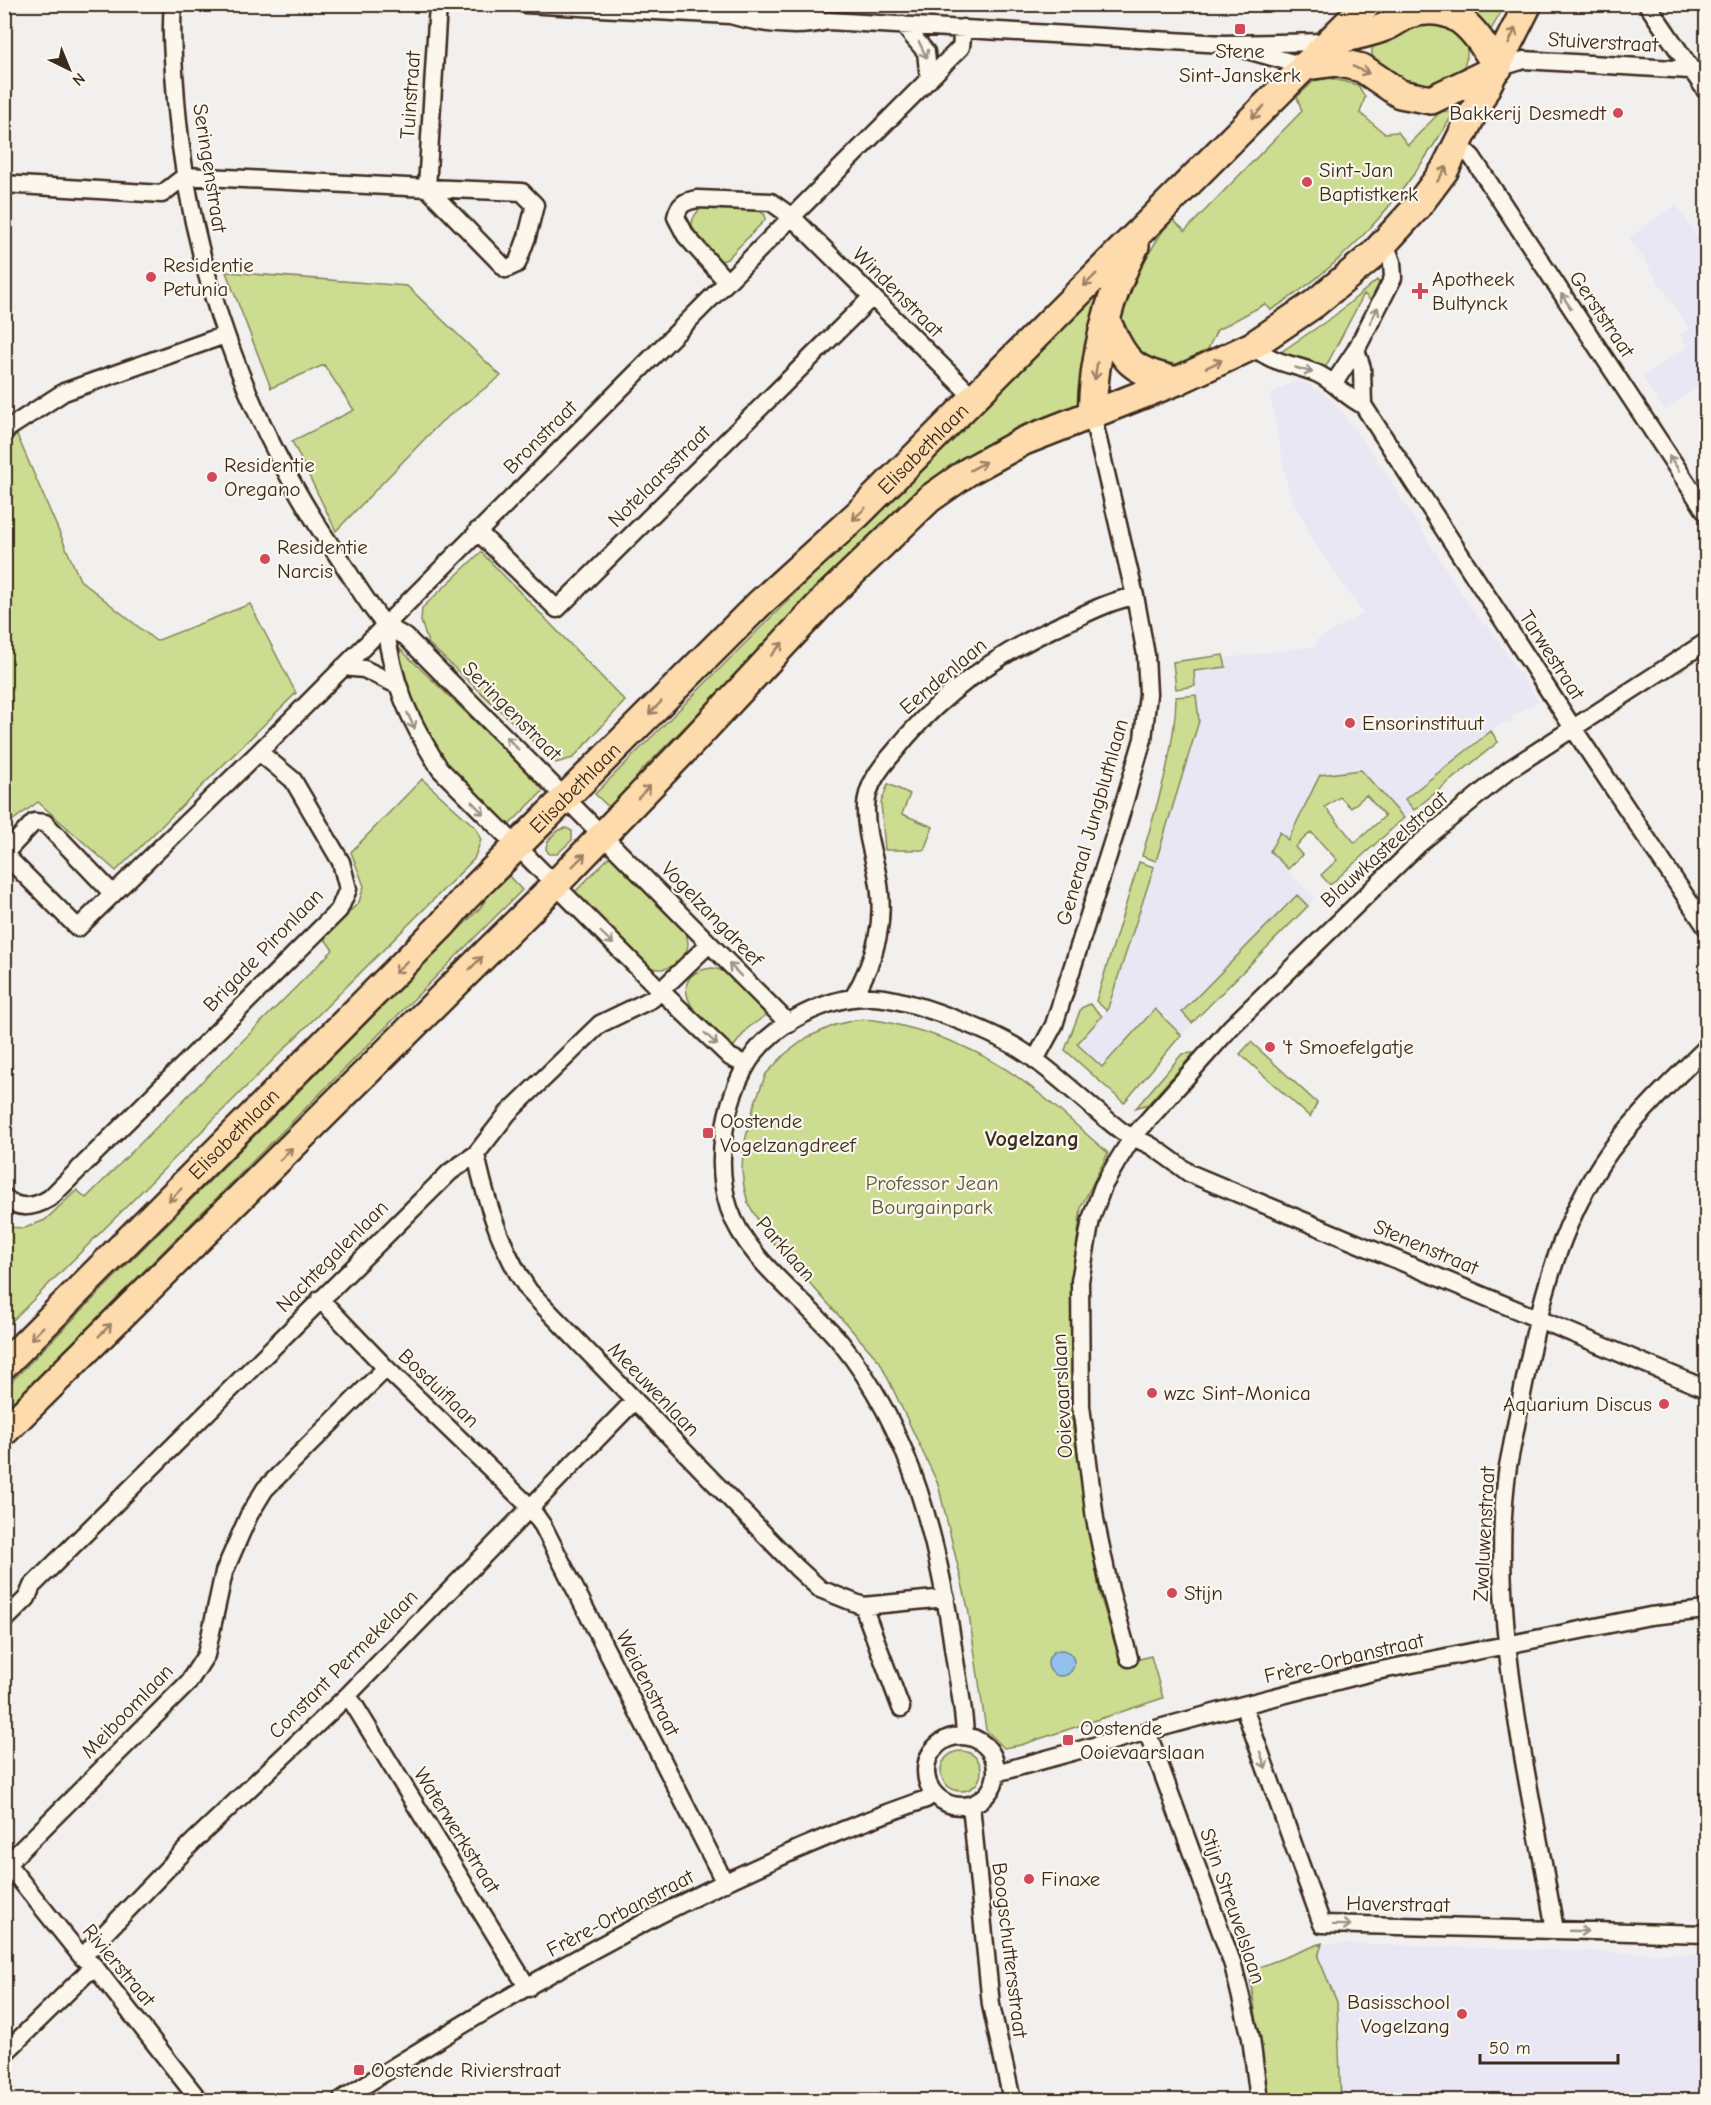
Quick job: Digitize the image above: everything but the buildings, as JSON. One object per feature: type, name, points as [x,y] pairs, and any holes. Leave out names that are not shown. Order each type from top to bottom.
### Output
[{"type":"main road","name":"Elisabethlaan","points":[[4,1365],[433,934],[516,846],[759,604],[858,514],[1367,4]]},
{"type":"main road","name":"Elisabethlaan","points":[[4,1432],[554,885],[819,604],[929,499],[969,471],[1024,441],[1177,381],[1252,346],[1314,304],[1385,243],[1432,189],[1498,68],[1528,4]]},
{"type":"main road","points":[[1304,66],[1336,62],[1362,68],[1400,94],[1431,100],[1498,68],[1482,43],[1462,19],[1432,9],[1408,15],[1370,32],[1329,42]]},
{"type":"main road","name":"Elisabethlaan","points":[[1092,414],[1096,368],[1115,285],[1151,219]]},
{"type":"main road","points":[[1107,322],[1125,359],[1147,374],[1177,381]]},
{"type":"street","name":"Seringenstraat","points":[[173,4],[171,24],[185,176],[203,267],[225,335],[256,410],[292,482],[330,544],[385,625],[395,684],[414,729],[440,769],[554,885]]},
{"type":"street","name":"Tuinstraat","points":[[427,188],[438,4]]},
{"type":"street","points":[[524,4],[730,15],[757,10],[813,15],[828,21],[1224,44],[1329,42]]},
{"type":"street","points":[[1647,4],[1700,70],[1707,91]]},
{"type":"street","points":[[903,25],[927,52],[929,80]]},
{"type":"street","name":"Bronstraat","points":[[385,625],[961,47],[963,28]]},
{"type":"street","points":[[1224,44],[1304,66]]},
{"type":"street","name":"Stuiverstraat","points":[[1498,68],[1524,60],[1700,70]]},
{"type":"street","name":"Gerststraat","points":[[1458,144],[1473,158],[1707,512]]},
{"type":"street","points":[[4,184],[162,194],[185,176],[522,192],[535,206],[517,264],[506,269],[427,188]]},
{"type":"street","points":[[727,282],[686,236],[676,217],[678,208],[687,201],[698,199],[771,202],[792,217]]},
{"type":"street","name":"Windenstraat","points":[[792,217],[974,398]]},
{"type":"street","points":[[1334,383],[1356,351],[1393,278],[1392,262],[1385,243]]},
{"type":"street","name":"Notelaarsstraat","points":[[477,531],[557,609],[872,297]]},
{"type":"street","points":[[4,430],[64,392],[225,335]]},
{"type":"street","name":"Tarwestraat","points":[[1252,346],[1268,359],[1317,373],[1334,383],[1352,400],[1363,405],[1573,728],[1707,927]]},
{"type":"street","points":[[1356,351],[1362,368],[1363,405]]},
{"type":"street","name":"Generaal Jungbluthlaan","points":[[1035,1060],[1054,1025],[1114,837],[1143,739],[1148,694],[1146,655],[1135,596],[1092,414]]},
{"type":"street","name":"Eendenlaan","points":[[853,998],[870,966],[881,929],[882,908],[867,828],[866,806],[870,786],[881,768],[910,732],[936,705],[1002,655],[1040,633],[1118,599],[1135,596]]},
{"type":"street","name":"Seringenstraat","points":[[385,625],[406,637],[603,834]]},
{"type":"street","points":[[113,894],[45,823],[34,822],[6,852],[7,857],[78,928],[113,894],[259,752],[385,625]]},
{"type":"street","name":"Blauwkasteelstraat","points":[[1132,1138],[1238,1019],[1419,844],[1510,769],[1707,642]]},
{"type":"street","points":[[342,667],[364,669],[395,684]]},
{"type":"street","name":"Brigade Pironlaan","points":[[4,1197],[22,1207],[38,1205],[50,1198],[339,910],[348,889],[340,862],[293,780],[259,752]]},
{"type":"street","name":"Vogelzangdreef","points":[[603,834],[789,1024]]},
{"type":"street","points":[[554,885],[730,1057],[746,1065]]},
{"type":"street","name":"Nachtegalenlaan","points":[[4,1621],[27,1598],[32,1586],[450,1172],[476,1154],[508,1113],[600,1024],[652,999],[709,944]]},
{"type":"street","name":"Parklaan","points":[[965,1735],[946,1598],[927,1514],[899,1441],[874,1390],[842,1344],[758,1256],[739,1231],[729,1211],[723,1190],[721,1159],[729,1116],[746,1065],[768,1038],[789,1024],[823,1007],[853,998],[888,998],[950,1018],[1003,1040],[1035,1060],[1132,1138]]},
{"type":"street","name":"Zwaluwenstraat","points":[[1555,1930],[1503,1614],[1505,1491],[1539,1318],[1560,1246],[1585,1194],[1610,1152],[1680,1073],[1707,1048]]},
{"type":"street","name":"Stenenstraat","points":[[1132,1138],[1153,1147],[1189,1173],[1707,1389]]},
{"type":"street","name":"Ooievaarslaan","points":[[1129,1658],[1110,1590],[1092,1498],[1081,1406],[1080,1281],[1091,1219],[1103,1186],[1132,1138]]},
{"type":"street","name":"Meeuwenlaan","points":[[476,1154],[498,1235],[513,1268],[547,1311],[820,1589],[863,1606],[946,1598]]},
{"type":"street","name":"Bosduiflaan","points":[[320,1299],[386,1368],[529,1506]]},
{"type":"street","name":"Meiboomlaan","points":[[6,1862],[188,1683],[206,1655],[224,1572],[249,1515],[265,1489],[386,1368]]},
{"type":"street","name":"Constant Permekelaan","points":[[4,2054],[194,1841],[348,1695],[634,1400]]},
{"type":"street","name":"Weidenstraat","points":[[529,1506],[543,1526],[725,1883]]},
{"type":"street","points":[[863,1606],[902,1708]]},
{"type":"street","name":"Frère-Orbanstraat","points":[[996,1773],[1372,1672],[1650,1617],[1707,1610]]},
{"type":"street","name":"Waterwerkstraat","points":[[348,1695],[528,1988]]},
{"type":"street","name":"Haverstraat","points":[[1243,1705],[1322,1924],[1707,1934]]},
{"type":"street","name":"Stijn Streuvelslaan","points":[[1147,1731],[1233,1965],[1251,2038],[1259,2100]]},
{"type":"street","points":[[965,1735],[982,1742],[988,1748],[996,1764],[996,1773],[989,1793],[971,1805],[954,1806],[933,1793],[926,1777],[929,1755],[944,1740],[965,1735]]},
{"type":"street","name":"Frère-Orbanstraat","points":[[341,2100],[605,1943],[725,1883],[817,1841],[926,1800],[933,1793]]},
{"type":"street","name":"Boogschuttersstraat","points":[[971,1805],[991,2005],[1012,2100]]},
{"type":"street","name":"Rivierstraat","points":[[6,1862],[199,2100]]},
{"type":"shaded area","points":[[1677,205],[1706,250],[1706,382],[1664,410],[1642,377],[1687,347],[1680,335],[1689,329],[1629,237]]},
{"type":"shaded area","name":"Ensorinstituut","points":[[1297,380],[1319,390],[1334,401],[1379,463],[1483,625],[1487,624],[1538,701],[1512,717],[1514,721],[1507,725],[1505,722],[1476,741],[1405,799],[1414,810],[1404,818],[1361,770],[1288,840],[1280,833],[1270,851],[1315,899],[1181,1035],[1155,1009],[1102,1067],[1077,1044],[1110,1007],[1199,721],[1193,671],[1226,667],[1225,658],[1316,646],[1316,640],[1363,614],[1316,545],[1288,490],[1270,394]]},
{"type":"shaded area","name":"Basisschool Vogelzang","points":[[1322,1943],[1706,1955],[1706,2100],[1341,2100],[1339,2074],[1318,1957]]},
{"type":"green space","points":[[1455,5],[1505,5],[1489,33]]},
{"type":"green space","points":[[1443,22],[1466,43],[1467,54],[1465,64],[1459,73],[1443,84],[1422,88],[1411,86],[1396,78],[1372,59],[1372,44],[1396,28]]},
{"type":"green space","points":[[1329,78],[1358,85],[1365,97],[1360,113],[1384,133],[1398,132],[1408,145],[1438,114],[1444,111],[1453,114],[1396,198],[1351,247],[1300,291],[1271,310],[1265,304],[1217,330],[1206,353],[1165,368],[1142,363],[1124,332],[1122,316],[1131,287],[1139,271],[1171,218],[1185,231],[1302,111],[1297,97],[1314,81]]},
{"type":"green space","points":[[703,207],[758,210],[765,215],[765,220],[727,259],[719,262],[700,242],[692,228],[692,221]]},
{"type":"green space","points":[[226,272],[407,286],[501,376],[441,422],[336,531],[292,441],[354,410],[324,365],[271,388]]},
{"type":"green space","points":[[1377,280],[1380,285],[1373,303],[1364,294],[1325,368],[1278,354],[1334,316]]},
{"type":"green space","points":[[1095,292],[1099,295],[1089,336],[1082,403],[1010,435],[875,535],[641,771],[613,811],[595,794]]},
{"type":"green space","points":[[17,435],[80,580],[156,641],[250,604],[296,693],[116,871],[38,802],[5,826],[4,443]]},
{"type":"green space","points":[[481,552],[625,701],[573,758],[556,763],[428,643],[421,621],[422,608]]},
{"type":"green space","points":[[399,648],[545,789],[507,827],[439,756],[404,682]]},
{"type":"green space","points":[[1223,655],[1226,667],[1194,671],[1195,686],[1176,689],[1173,662]]},
{"type":"green space","points":[[1196,695],[1199,721],[1156,861],[1142,856],[1169,758],[1176,697]]},
{"type":"green space","points":[[1491,731],[1498,742],[1414,810],[1405,799]]},
{"type":"green space","points":[[1361,770],[1404,818],[1330,885],[1321,875],[1337,860],[1311,832],[1295,847],[1302,855],[1288,869],[1270,851],[1280,832],[1288,840],[1320,775]],"holes":[[[1366,795],[1385,816],[1355,843],[1325,807],[1340,797],[1351,808]]]},
{"type":"green space","points":[[422,779],[476,828],[481,840],[474,859],[5,1328],[5,1227],[25,1228],[45,1220],[77,1190],[86,1198],[333,950],[324,938],[359,902],[364,886],[351,852]]},
{"type":"green space","points":[[888,784],[910,794],[902,814],[933,827],[924,850],[885,850],[881,803]]},
{"type":"green space","points":[[566,828],[572,831],[572,840],[557,854],[549,854],[546,846],[550,839],[559,830]]},
{"type":"green space","points":[[611,855],[662,904],[685,931],[688,940],[687,949],[679,962],[663,969],[646,966],[573,894]]},
{"type":"green space","points":[[1139,862],[1154,867],[1107,1011],[1096,1001]]},
{"type":"green space","points":[[505,872],[522,890],[5,1411],[5,1388],[480,908]]},
{"type":"green space","points":[[1297,895],[1308,906],[1192,1023],[1182,1012]]},
{"type":"green space","points":[[712,968],[736,979],[751,993],[765,1016],[748,1028],[734,1046],[711,1031],[700,1019],[691,1006],[687,993],[688,982],[695,973]]},
{"type":"green space","points":[[1090,1004],[1102,1016],[1077,1044],[1102,1067],[1155,1009],[1181,1035],[1124,1103],[1065,1050],[1081,1008]]},
{"type":"green space","name":"Professor Jean Bourgainpark","points":[[856,1020],[892,1023],[945,1039],[973,1051],[1020,1079],[1108,1153],[1081,1207],[1073,1277],[1071,1417],[1100,1595],[1121,1664],[1151,1656],[1163,1698],[1021,1745],[1004,1748],[986,1730],[968,1608],[938,1484],[880,1362],[766,1234],[748,1203],[744,1187],[743,1149],[754,1105],[766,1074],[785,1054],[808,1037],[835,1025]]},
{"type":"green space","points":[[1251,1042],[1317,1103],[1310,1117],[1240,1054]]},
{"type":"green space","points":[[1194,1053],[1148,1104],[1136,1108],[1182,1054]]},
{"type":"green space","points":[[961,1751],[969,1752],[975,1757],[980,1763],[980,1779],[975,1785],[969,1790],[961,1791],[953,1790],[947,1785],[942,1779],[941,1771],[942,1763],[947,1757],[953,1752]]},
{"type":"green space","points":[[1322,1943],[1318,1957],[1337,2002],[1341,2100],[1269,2100],[1249,1971]]},
{"type":"water","points":[[1061,1650],[1070,1654],[1074,1663],[1070,1672],[1061,1676],[1052,1672],[1048,1663],[1052,1654]]},
{"type":"place","name":"Stene Sint-Janskerk","points":[[1240,29]]},
{"type":"place","name":"Bakkerij Desmedt","points":[[1618,113]]},
{"type":"place","name":"Sint-Jan Baptistkerk","points":[[1307,182]]},
{"type":"place","name":"Residentie Petunia","points":[[151,277]]},
{"type":"place","name":"Apotheek Bultynck","points":[[1420,291]]},
{"type":"place","name":"Residentie Oregano","points":[[212,477]]},
{"type":"place","name":"Residentie Narcis","points":[[265,559]]},
{"type":"place","name":"Ensorinstituut","points":[[1350,723]]},
{"type":"place","name":"'t Smoefelgatje","points":[[1270,1047]]},
{"type":"place","name":"Oostende Vogelzangdreef","points":[[708,1133]]},
{"type":"place","name":"wzc Sint-Monica","points":[[1152,1393]]},
{"type":"place","name":"Aquarium Discus","points":[[1664,1404]]},
{"type":"place","name":"Stijn","points":[[1172,1593]]},
{"type":"place","name":"Oostende Ooievaarslaan","points":[[1068,1740]]},
{"type":"place","name":"Finaxe","points":[[1029,1879]]},
{"type":"place","name":"Basisschool Vogelzang","points":[[1462,2014]]},
{"type":"place","name":"Oostende Rivierstraat","points":[[359,2070]]},
{"type":"district","name":"Vogelzang","points":[[1032,1138]]}]
